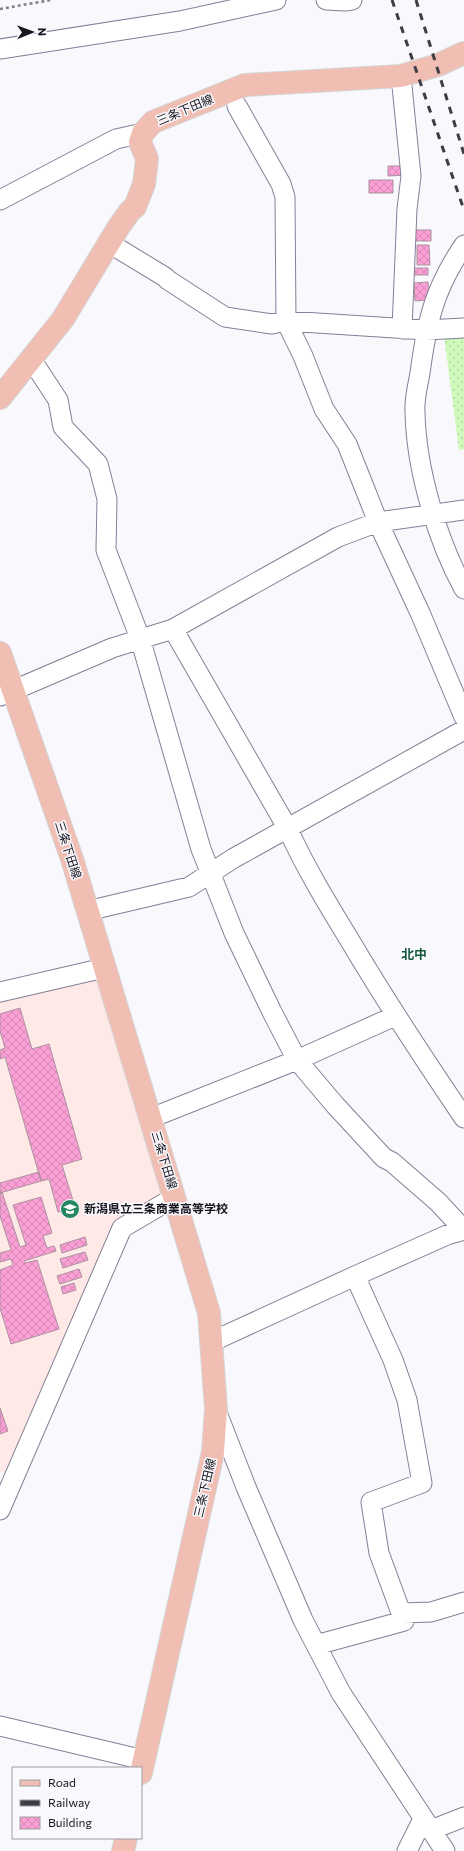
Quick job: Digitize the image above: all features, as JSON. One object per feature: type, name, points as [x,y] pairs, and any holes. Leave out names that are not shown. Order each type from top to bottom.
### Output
[{"type":"main road","name":"三条下田線","points":[[0,398],[62,319],[130,211],[136,207],[144,184],[147,159],[140,142],[143,133],[153,122],[245,85],[401,76],[438,65],[464,52]]},
{"type":"main road","name":"三条下田線","points":[[0,653],[7,693],[72,859],[209,1313],[216,1409],[213,1452],[143,1767]]},
{"type":"main road","points":[[123,1851],[126,1839]]},
{"type":"street","points":[[0,49],[180,21],[276,0]]},
{"type":"street","points":[[326,0],[352,0]]},
{"type":"street","points":[[401,76],[411,176],[407,209],[402,329]]},
{"type":"street","points":[[237,106],[281,184],[285,197],[286,321],[303,356],[324,408],[347,444],[378,522],[421,615],[464,717]]},
{"type":"street","points":[[0,200],[116,139],[143,133]]},
{"type":"street","points":[[109,243],[165,277],[224,317],[272,324],[286,321],[426,330],[464,328]]},
{"type":"street","points":[[464,245],[436,294],[426,330],[415,411],[420,463],[434,515],[440,535],[464,589]]},
{"type":"street","points":[[31,359],[58,400],[63,427],[98,464],[107,499],[106,550],[140,638],[201,849],[234,933],[272,1012],[297,1060],[335,1105],[384,1158],[392,1162],[438,1202],[464,1230],[447,1235],[211,1342]]},
{"type":"street","points":[[7,693],[140,638],[173,629],[338,537],[378,522],[464,510]]},
{"type":"street","points":[[173,629],[288,829],[300,855],[395,1016],[464,1118]]},
{"type":"street","points":[[87,911],[189,887],[211,875],[234,858],[464,730]]},
{"type":"street","points":[[0,992],[104,968]]},
{"type":"street","points":[[151,1118],[297,1060],[395,1016]]},
{"type":"street","points":[[0,1510],[122,1228],[175,1197]]},
{"type":"street","points":[[316,1644],[404,1621],[379,1553],[371,1502],[422,1483],[407,1400],[393,1360],[355,1276]]},
{"type":"street","points":[[216,1409],[262,1524],[303,1620],[341,1693],[445,1851]]},
{"type":"street","points":[[402,1613],[431,1612],[464,1602]]},
{"type":"street","points":[[0,1726],[143,1767]]},
{"type":"street","points":[[407,1851],[427,1824],[464,1817]]},
{"type":"path","points":[[0,9],[51,0]]},
{"type":"shaded area","name":"新潟県立三条商業高等学校","points":[[98,974],[162,1193],[117,1225],[13,1472],[0,1473],[0,998]]},
{"type":"green space","points":[[444,336],[464,336],[464,449],[459,450]]},
{"type":"building","points":[[388,166],[406,166],[406,175],[388,176]]},
{"type":"building","points":[[369,180],[393,180],[393,193],[369,193]]},
{"type":"building","points":[[412,230],[431,230],[431,241],[413,241]]},
{"type":"building","points":[[417,245],[429,245],[430,265],[417,265]]},
{"type":"building","points":[[414,268],[428,268],[428,275],[414,275]]},
{"type":"building","points":[[428,282],[429,300],[415,301],[414,283]]},
{"type":"building","points":[[20,1008],[32,1049],[49,1044],[82,1159],[62,1165],[75,1207],[58,1212],[49,1179],[41,1181],[5,1057],[0,1059],[0,1050],[5,1048],[0,1031],[0,1014]]},
{"type":"building","points":[[39,1172],[41,1181],[0,1193],[0,1183]]},
{"type":"building","points":[[2,1192],[20,1247],[26,1245],[13,1205],[41,1197],[52,1233],[43,1236],[47,1248],[54,1246],[56,1251],[24,1261],[25,1263],[37,1260],[59,1329],[11,1344],[0,1308],[0,1270],[13,1265],[11,1259],[0,1262],[0,1253],[11,1250],[0,1216],[0,1193]]},
{"type":"building","points":[[85,1237],[87,1245],[62,1253],[60,1245]]},
{"type":"building","points":[[85,1252],[88,1260],[63,1268],[60,1259]]},
{"type":"building","points":[[79,1269],[82,1277],[60,1284],[57,1276]]},
{"type":"building","points":[[74,1283],[76,1290],[63,1294],[61,1287]]},
{"type":"building","points":[[0,1408],[8,1431],[0,1434]]},
{"type":"railway","points":[[392,0],[464,210]]},
{"type":"railway","points":[[416,0],[464,154]]},
{"type":"place","name":"新潟県立三条商業高等学校","points":[[70,1209]]},
{"type":"district","name":"北中","points":[[414,954]]}]
